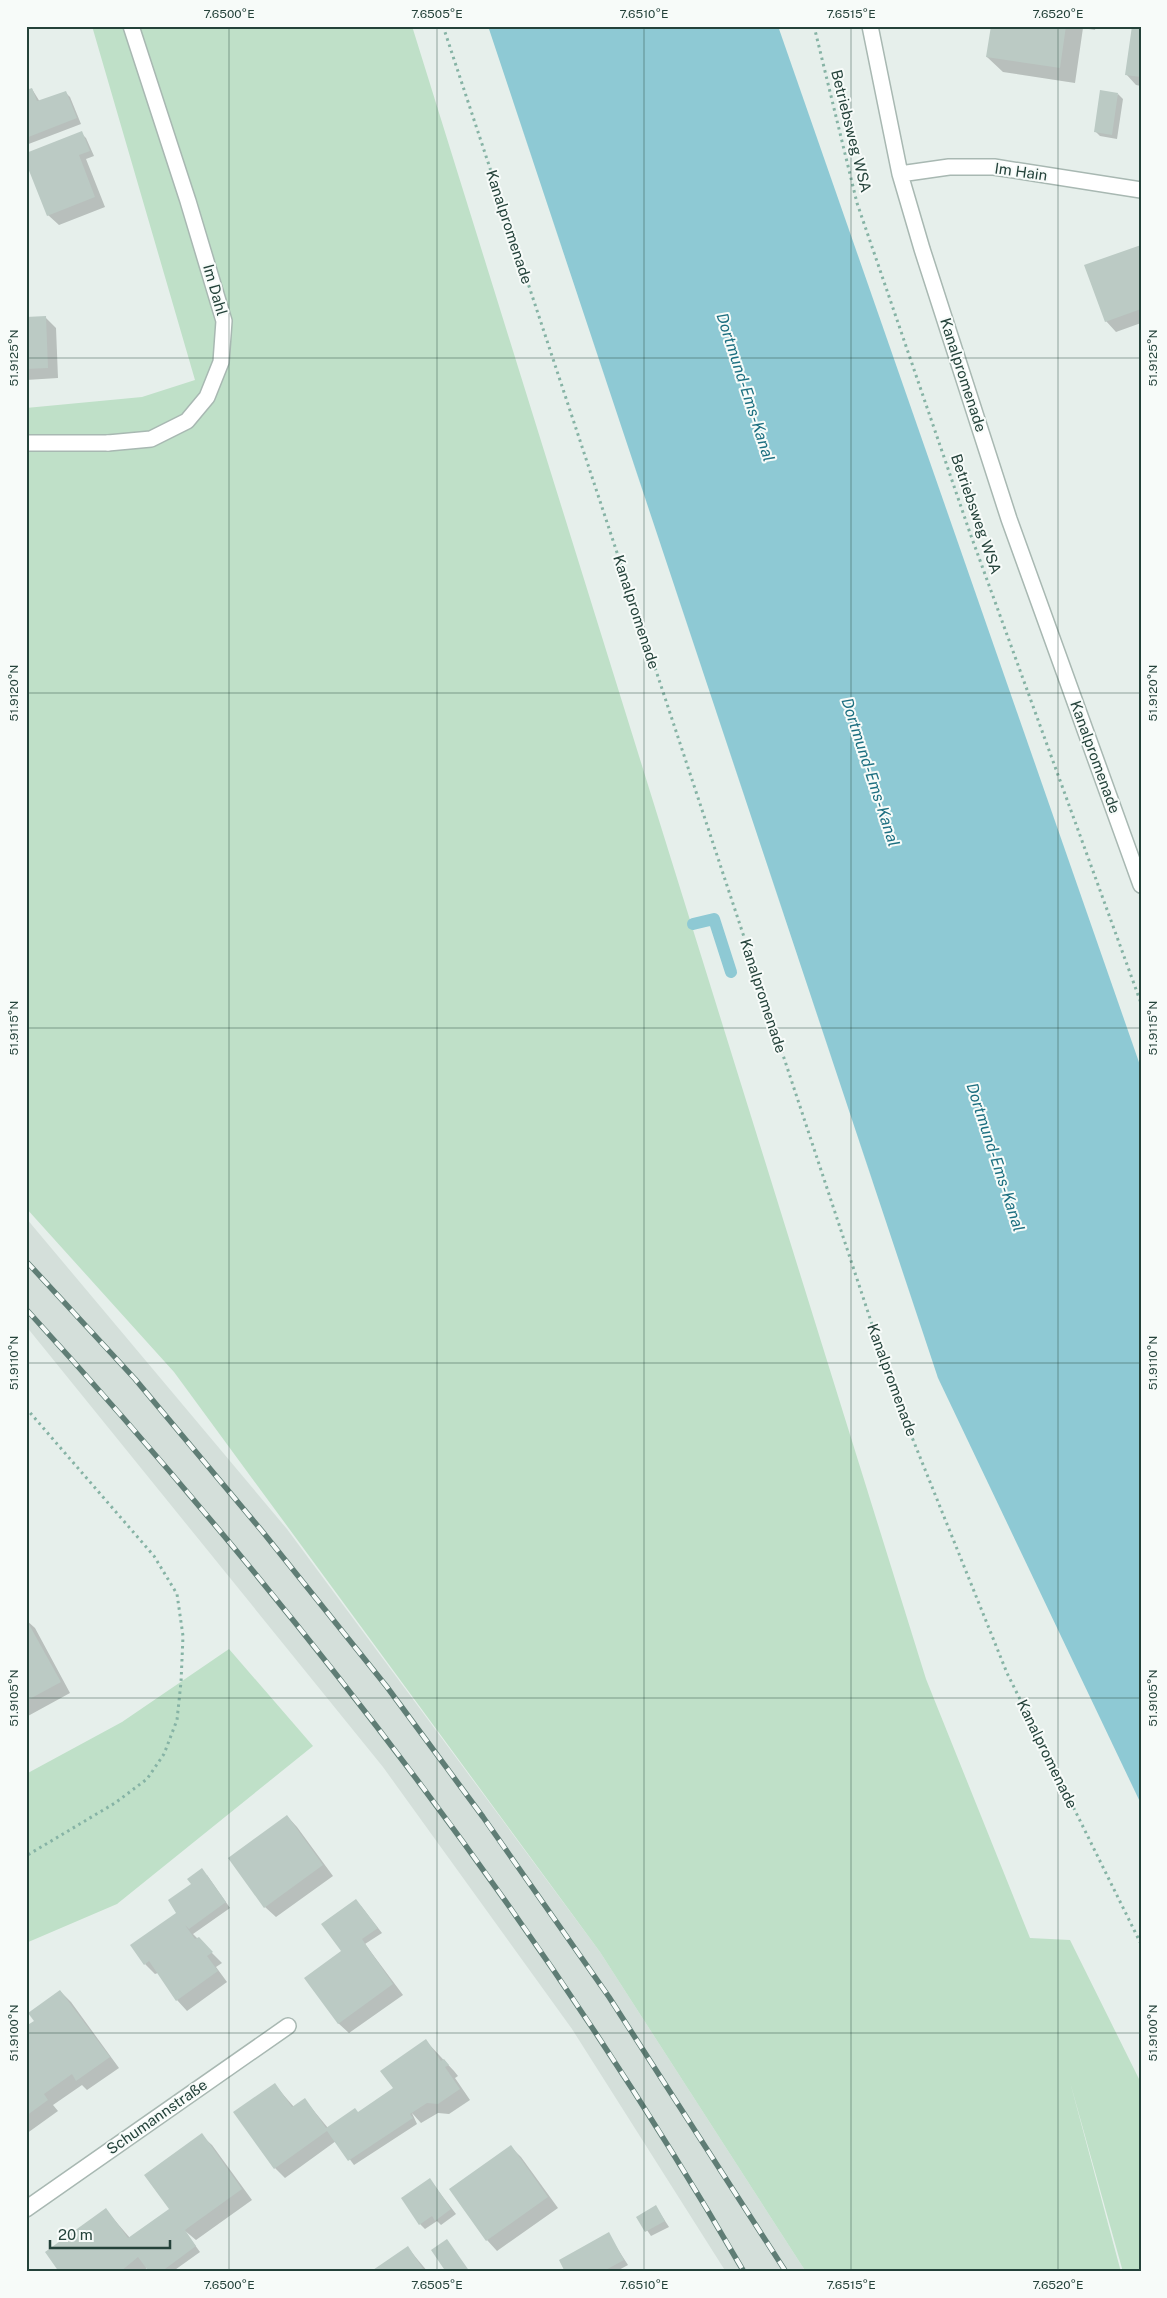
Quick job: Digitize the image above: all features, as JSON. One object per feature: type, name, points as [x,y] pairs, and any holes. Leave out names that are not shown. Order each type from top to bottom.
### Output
[{"type":"street","name":"Im Dahl","points":[[26,444],[108,444],[151,439],[188,421],[206,397],[221,362],[224,321],[188,201],[131,26]]},
{"type":"street","name":"Kanalpromenade","points":[[870,26],[900,174],[922,249],[1009,518],[1141,885]]},
{"type":"street","name":"Im Hain","points":[[900,174],[949,167],[994,167],[1141,190]]},
{"type":"street","name":"Schumannstraße","points":[[26,2209],[288,2026]]},
{"type":"path","name":"Kanalpromenade","points":[[443,26],[897,1400],[1007,1673],[1141,1944]]},
{"type":"path","name":"Betriebsweg WSA","points":[[814,26],[857,203],[970,533],[1141,1003]]},
{"type":"path","points":[[26,1408],[154,1556],[177,1594],[183,1636],[177,1720],[164,1754],[147,1779],[115,1803],[26,1856]]},
{"type":"shaded area","points":[[26,1218],[287,1529],[600,1952],[806,2272],[726,2272],[572,2029],[383,1767],[26,1326]]},
{"type":"green space","points":[[92,26],[412,26],[926,1679],[1030,1938],[1070,1940],[1141,2083],[1141,2272],[1123,2272],[1070,2082],[1121,2272],[806,2272],[600,1952],[174,1372],[26,1208],[26,408],[142,397],[195,380]]},
{"type":"green space","points":[[229,1649],[313,1746],[117,1904],[26,1943],[26,1774],[122,1722]]},
{"type":"water","name":"Dortmund-Ems-Kanal","points":[[488,26],[778,26],[1141,1068],[1141,1804],[938,1378]]},
{"type":"building","points":[[991,26],[1066,26],[1060,68],[986,57]]},
{"type":"building","points":[[1132,26],[1141,26],[1141,77],[1125,75]]},
{"type":"building","points":[[32,88],[37,101],[66,91],[77,118],[26,138],[26,90]]},
{"type":"building","points":[[1100,90],[1118,93],[1112,135],[1094,132]]},
{"type":"building","points":[[82,131],[90,151],[79,155],[95,197],[47,216],[26,163],[26,153]]},
{"type":"building","points":[[1141,245],[1141,309],[1105,322],[1084,265]]},
{"type":"building","points":[[46,316],[48,368],[26,369],[26,317]]},
{"type":"building","points":[[26,1619],[61,1682],[26,1701]]},
{"type":"building","points":[[287,1815],[323,1865],[264,1908],[228,1858]]},
{"type":"building","points":[[202,1868],[226,1902],[189,1929],[185,1925],[195,1939],[199,1937],[213,1952],[207,1956],[218,1971],[176,2001],[149,1961],[144,1965],[130,1945],[176,1913],[168,1900],[191,1884],[187,1879]]},
{"type":"building","points":[[356,1899],[378,1928],[362,1939],[393,1984],[338,2024],[304,1978],[341,1951],[321,1924]]},
{"type":"building","points":[[60,1990],[110,2057],[76,2081],[72,2074],[44,2094],[48,2100],[26,2116],[26,2026],[34,2021],[28,2013]]},
{"type":"building","points":[[426,2039],[441,2061],[444,2059],[449,2065],[445,2067],[460,2089],[438,2104],[427,2103],[410,2114],[413,2118],[348,2161],[327,2131],[274,2169],[233,2112],[275,2083],[292,2107],[305,2098],[326,2128],[355,2108],[358,2112],[393,2088],[380,2071]]},
{"type":"building","points":[[202,2133],[242,2189],[185,2230],[196,2246],[161,2272],[149,2272],[138,2257],[120,2272],[59,2272],[45,2252],[106,2208],[128,2238],[169,2209],[144,2175]]},
{"type":"building","points":[[511,2145],[548,2197],[486,2241],[449,2189]]},
{"type":"building","points":[[430,2178],[451,2209],[435,2221],[432,2216],[419,2225],[401,2198]]},
{"type":"building","points":[[656,2205],[665,2221],[645,2232],[636,2217]]},
{"type":"building","points":[[609,2232],[624,2260],[602,2272],[565,2272],[559,2260]]},
{"type":"building","points":[[447,2239],[470,2272],[446,2272],[431,2250]]},
{"type":"building","points":[[408,2246],[425,2272],[370,2272]]},
{"type":"waterway","points":[[693,924],[714,919],[731,972]]},
{"type":"railway","points":[[26,1261],[135,1379],[262,1531],[387,1687],[483,1817],[609,1997],[786,2272]]},
{"type":"railway","points":[[26,1309],[126,1421],[224,1536],[319,1652],[411,1771],[500,1893],[585,2017],[667,2143],[744,2272]]}]
